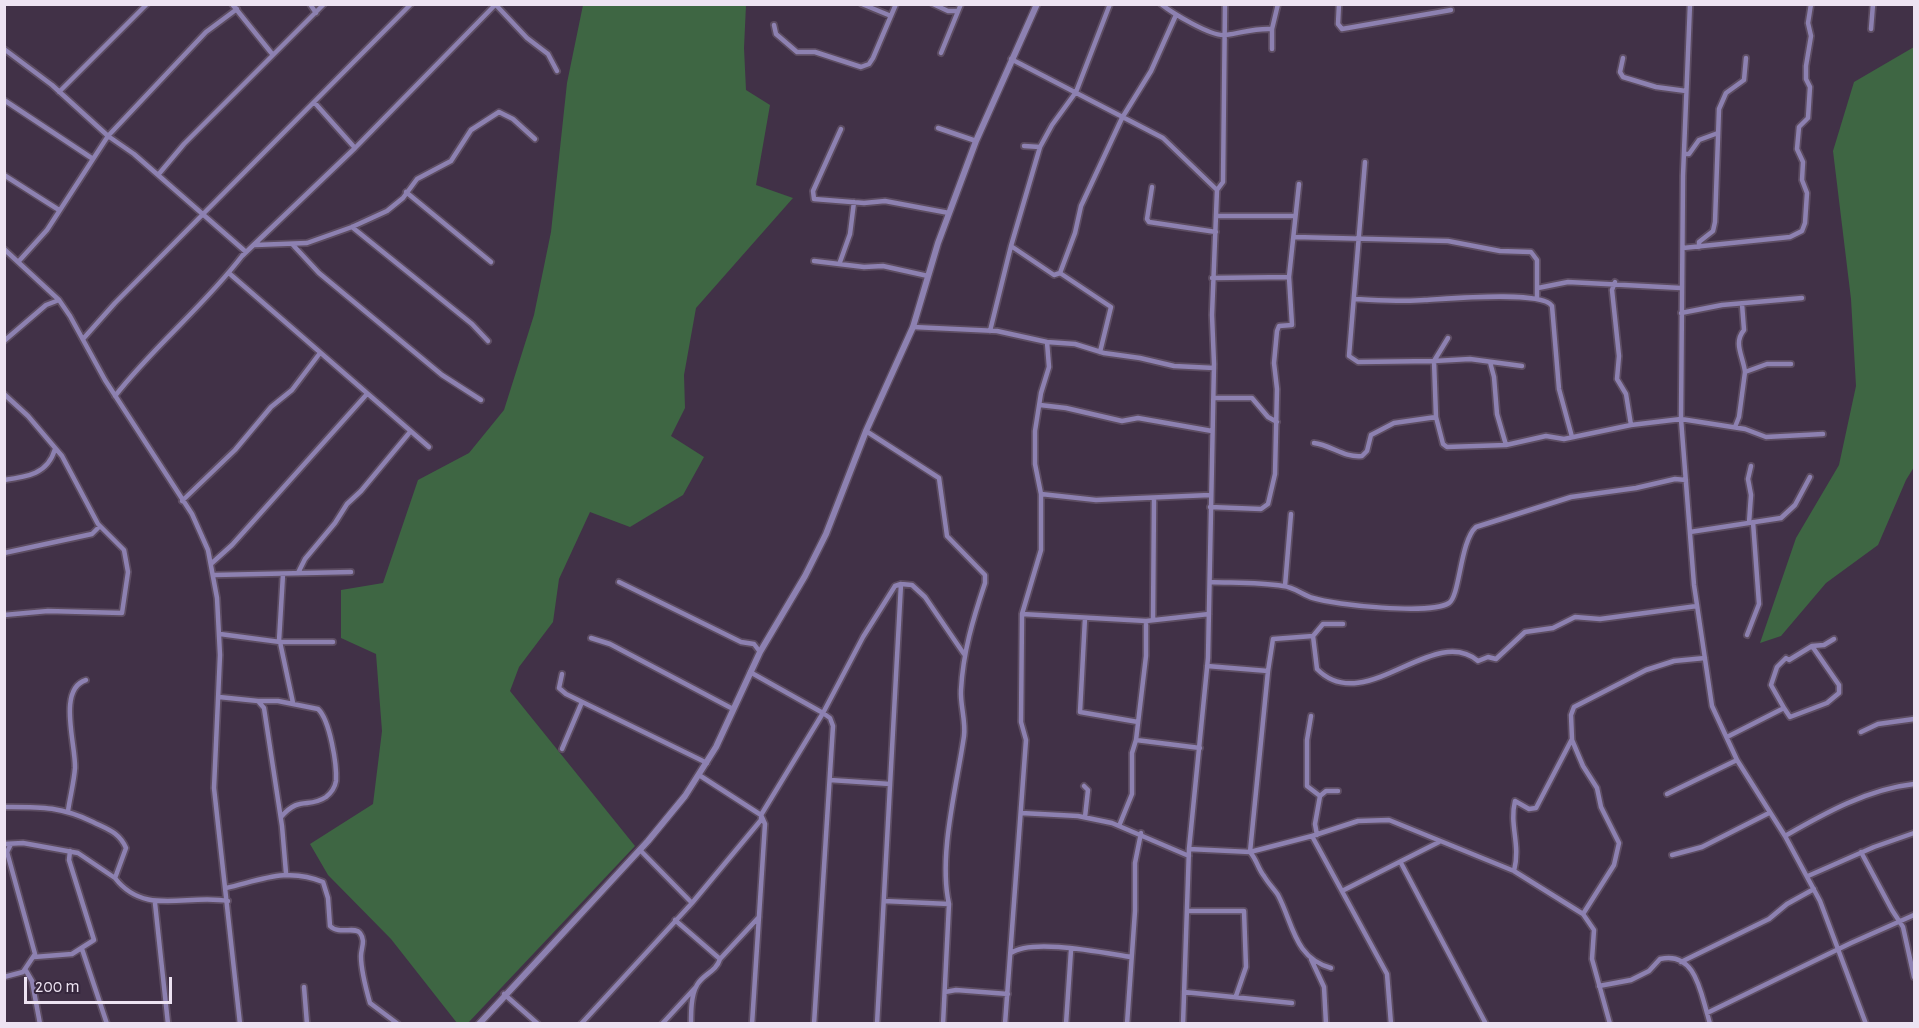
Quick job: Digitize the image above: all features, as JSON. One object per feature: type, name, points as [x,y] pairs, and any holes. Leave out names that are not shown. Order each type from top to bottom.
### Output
[{"type":"street","points":[[59,92],[147,4]]},
{"type":"street","points":[[232,4],[273,55]]},
{"type":"street","points":[[310,4],[316,13]]},
{"type":"street","points":[[158,175],[184,144],[324,4]]},
{"type":"street","points":[[83,339],[115,303],[411,4]]},
{"type":"street","points":[[862,4],[891,16]]},
{"type":"street","points":[[774,25],[776,34],[797,52],[815,52],[861,67],[869,64],[873,57],[896,4]]},
{"type":"street","points":[[933,4],[948,11],[958,11]]},
{"type":"street","points":[[941,53],[962,4]]},
{"type":"street","points":[[479,1023],[640,850],[707,763],[760,652],[805,576],[826,534],[866,431],[913,327],[927,276],[976,141],[1037,4]]},
{"type":"street","points":[[990,331],[1011,246],[1040,147],[1052,124],[1077,92],[1110,4]]},
{"type":"street","points":[[1161,4],[1176,15],[1216,34],[1225,35],[1247,28],[1272,29]]},
{"type":"street","points":[[1217,190],[1223,182],[1225,4]]},
{"type":"street","points":[[1272,49],[1272,29],[1278,4]]},
{"type":"street","points":[[1339,4],[1338,24],[1342,29],[1451,10]]},
{"type":"street","points":[[1690,4],[1681,288],[1681,419],[1697,606],[1712,706],[1720,728],[1727,737],[1737,760],[1808,876],[1840,950],[1866,1023]]},
{"type":"street","points":[[1683,248],[1790,237],[1802,231],[1805,223],[1807,193],[1802,180],[1803,162],[1797,149],[1799,127],[1808,118],[1810,87],[1806,79],[1806,66],[1811,36],[1808,23],[1810,4]]},
{"type":"street","points":[[1871,29],[1873,4]]},
{"type":"street","points":[[115,396],[167,335],[230,274],[246,252],[355,148],[496,5],[527,38],[548,54],[557,71]]},
{"type":"street","points":[[19,261],[47,230],[108,136],[206,32],[237,9]]},
{"type":"street","points":[[1060,273],[1082,206],[1122,118],[1151,71],[1176,15]]},
{"type":"street","points":[[4,49],[59,92],[108,136],[134,154],[246,252]]},
{"type":"street","points":[[1623,58],[1620,72],[1623,77],[1656,87],[1686,91]]},
{"type":"street","points":[[1699,247],[1699,242],[1713,231],[1715,222],[1719,109],[1726,93],[1743,81],[1746,58]]},
{"type":"street","points":[[1011,59],[1168,142],[1217,190],[1212,278],[1214,398],[1210,495],[1208,666],[1189,849],[1183,1023]]},
{"type":"street","points":[[4,100],[93,159]]},
{"type":"street","points":[[314,102],[355,148]]},
{"type":"street","points":[[255,244],[293,245],[352,227],[387,211],[417,179],[451,161],[471,130],[499,112],[513,119],[535,139]]},
{"type":"street","points":[[938,128],[976,141]]},
{"type":"street","points":[[841,129],[812,195],[817,200],[885,201],[949,213]]},
{"type":"street","points":[[1684,154],[1689,154],[1699,140],[1718,133]]},
{"type":"street","points":[[1024,146],[1040,147]]},
{"type":"street","points":[[1365,162],[1350,358],[1358,362],[1488,360],[1500,365],[1522,366]]},
{"type":"street","points":[[4,175],[59,210]]},
{"type":"street","points":[[1213,184],[1223,182]]},
{"type":"street","points":[[1210,507],[1262,509],[1267,507],[1275,474],[1277,389],[1274,363],[1277,328],[1292,325],[1289,277],[1299,184]]},
{"type":"street","points":[[1152,187],[1147,219],[1149,222],[1178,228],[1216,231]]},
{"type":"street","points":[[406,192],[491,262]]},
{"type":"street","points":[[840,262],[849,234],[854,202]]},
{"type":"street","points":[[1217,216],[1295,216]]},
{"type":"street","points":[[352,227],[472,324],[488,341]]},
{"type":"street","points":[[1295,237],[1448,241],[1500,251],[1531,252],[1537,260],[1537,298]]},
{"type":"street","points":[[293,245],[320,273],[442,375],[481,400]]},
{"type":"street","points":[[1011,246],[1054,275],[1060,273]]},
{"type":"street","points":[[4,249],[58,300],[115,396],[202,533],[212,563],[220,634],[214,788],[240,1023]]},
{"type":"street","points":[[814,261],[840,262],[864,267],[883,266],[927,276]]},
{"type":"street","points":[[1060,273],[1111,307],[1100,352]]},
{"type":"street","points":[[230,274],[429,447]]},
{"type":"street","points":[[1212,278],[1289,277]]},
{"type":"street","points":[[1538,288],[1568,282],[1616,282],[1681,288]]},
{"type":"street","points":[[1616,282],[1612,290],[1619,356],[1617,379],[1626,394],[1631,425]]},
{"type":"street","points":[[1355,299],[1537,298],[1548,302],[1552,306],[1559,389],[1572,437]]},
{"type":"street","points":[[1681,313],[1693,308],[1802,298]]},
{"type":"street","points":[[4,341],[46,305],[58,300]]},
{"type":"street","points":[[1735,427],[1739,417],[1745,372],[1738,350],[1739,336],[1744,330],[1742,304]]},
{"type":"street","points":[[913,327],[990,331],[1047,342],[1075,344],[1100,352],[1173,366],[1214,368]]},
{"type":"street","points":[[1448,338],[1434,361],[1436,417],[1443,444],[1447,447],[1506,445],[1546,436],[1572,437],[1631,425],[1681,419],[1735,427],[1769,437],[1823,434]]},
{"type":"street","points":[[1005,1023],[1026,740],[1021,722],[1022,614],[1041,550],[1041,494],[1035,457],[1040,405],[1049,367],[1047,342]]},
{"type":"street","points":[[182,501],[235,450],[271,407],[292,390],[320,353]]},
{"type":"street","points":[[1488,360],[1494,377],[1497,414],[1506,445]]},
{"type":"street","points":[[1745,372],[1767,364],[1791,364]]},
{"type":"street","points":[[4,394],[28,416],[66,462],[99,526],[120,544],[126,556],[128,582],[122,613],[48,611],[4,615]]},
{"type":"street","points":[[212,563],[232,545],[367,394]]},
{"type":"street","points":[[1214,398],[1252,398],[1276,422]]},
{"type":"street","points":[[1040,405],[1066,408],[1126,422],[1138,418],[1212,431]]},
{"type":"street","points":[[1314,443],[1330,446],[1342,454],[1362,456],[1367,451],[1371,435],[1388,425],[1436,417]]},
{"type":"street","points":[[866,431],[939,478],[946,536],[984,572],[985,583],[965,654],[961,692],[964,734],[957,766],[944,884],[949,904],[943,1023]]},
{"type":"street","points":[[298,573],[305,559],[335,523],[347,504],[361,491],[410,432]]},
{"type":"street","points":[[4,480],[33,475],[49,464],[55,449]]},
{"type":"street","points":[[1747,635],[1759,604],[1748,479],[1751,466]]},
{"type":"street","points":[[1690,532],[1784,516],[1795,505],[1810,477]]},
{"type":"street","points":[[1210,582],[1285,586],[1316,599],[1397,609],[1449,603],[1454,597],[1461,559],[1476,526],[1571,497],[1636,488],[1675,479],[1686,480]]},
{"type":"street","points":[[1041,494],[1096,500],[1210,495]]},
{"type":"street","points":[[1153,620],[1154,499]]},
{"type":"street","points":[[1285,586],[1291,514]]},
{"type":"street","points":[[4,553],[92,534],[99,526]]},
{"type":"street","points":[[214,575],[351,572]]},
{"type":"street","points":[[283,574],[279,642],[292,704]]},
{"type":"street","points":[[619,582],[732,638],[754,644],[760,652]]},
{"type":"street","points":[[877,1023],[902,584]]},
{"type":"street","points":[[581,1023],[692,903],[761,820],[761,815],[823,713],[863,637],[895,586],[912,585],[925,597],[965,654]]},
{"type":"street","points":[[1313,636],[1317,669],[1321,673],[1343,682],[1361,682],[1394,673],[1441,653],[1469,656],[1478,661],[1487,657],[1496,659],[1525,632],[1553,628],[1575,617],[1600,619],[1697,606]]},
{"type":"street","points":[[1022,614],[1146,621],[1209,614]]},
{"type":"street","points":[[1085,618],[1080,712],[1138,722]]},
{"type":"street","points":[[1119,826],[1132,794],[1132,753],[1138,722],[1146,621]]},
{"type":"street","points":[[1326,1023],[1324,987],[1310,957],[1287,922],[1278,896],[1262,875],[1259,863],[1251,852],[1273,639],[1313,636],[1323,624],[1343,624]]},
{"type":"street","points":[[220,634],[279,642],[333,642]]},
{"type":"street","points":[[591,638],[610,644],[733,709]]},
{"type":"street","points":[[1812,646],[1839,685],[1839,693],[1827,703],[1790,717],[1772,691],[1771,678],[1777,667],[1786,658],[1789,660],[1812,646],[1824,645],[1834,639]]},
{"type":"street","points":[[1583,914],[1614,865],[1619,843],[1601,807],[1597,788],[1583,766],[1572,740],[1571,715],[1574,707],[1646,670],[1674,661],[1705,658]]},
{"type":"street","points":[[1208,666],[1268,671]]},
{"type":"street","points":[[750,672],[823,713],[830,718],[833,726],[814,1023]]},
{"type":"street","points":[[562,674],[559,688],[582,702],[707,763]]},
{"type":"street","points":[[68,811],[75,766],[69,700],[76,687],[86,680]]},
{"type":"street","points":[[219,697],[292,704],[321,711],[330,734],[336,782],[326,796],[291,805],[281,817]]},
{"type":"street","points":[[258,701],[264,708],[270,734],[286,873]]},
{"type":"street","points":[[562,749],[582,702]]},
{"type":"street","points":[[1727,737],[1784,708]]},
{"type":"street","points":[[1311,716],[1307,740],[1307,786],[1320,796]]},
{"type":"street","points":[[1861,732],[1878,724],[1914,719]]},
{"type":"street","points":[[1136,740],[1200,748]]},
{"type":"street","points":[[1514,871],[1518,853],[1514,834],[1515,801],[1534,810],[1536,808],[1572,740]]},
{"type":"street","points":[[1666,794],[1737,760]]},
{"type":"street","points":[[699,775],[761,815],[765,824],[752,1023]]},
{"type":"street","points":[[830,780],[890,784]]},
{"type":"street","points":[[1785,836],[1849,802],[1891,787],[1914,784]]},
{"type":"street","points":[[1084,786],[1088,790],[1085,818]]},
{"type":"street","points":[[1338,791],[1326,791],[1320,796],[1314,835],[1387,974],[1391,1023]]},
{"type":"street","points":[[4,807],[39,806],[68,811],[110,828],[124,844],[125,853],[115,878]]},
{"type":"street","points":[[1021,813],[1085,818],[1119,826],[1141,833],[1189,856]]},
{"type":"street","points":[[1672,855],[1702,847],[1769,813]]},
{"type":"street","points":[[1189,849],[1251,852],[1358,821],[1378,818],[1395,822],[1514,871],[1583,914],[1594,930],[1592,959],[1610,1023]]},
{"type":"street","points":[[1127,1023],[1135,863],[1141,833]]},
{"type":"street","points":[[1808,876],[1862,852],[1914,833]]},
{"type":"street","points":[[1342,891],[1439,842]]},
{"type":"street","points":[[4,844],[23,843],[70,851],[90,861],[140,898],[155,903],[208,899],[228,901]]},
{"type":"street","points":[[4,976],[20,973],[34,957],[28,923],[7,852],[11,844]]},
{"type":"street","points":[[640,850],[692,903]]},
{"type":"street","points":[[34,957],[72,954],[92,943],[94,934],[69,860],[70,851]]},
{"type":"street","points":[[1862,852],[1904,927],[1914,977]]},
{"type":"street","points":[[1401,863],[1486,1023]]},
{"type":"street","points":[[226,888],[286,873],[309,876],[323,882],[328,898],[330,926],[339,932],[356,931],[360,934],[364,944],[361,955],[370,1003],[398,1023]]},
{"type":"street","points":[[1681,962],[1769,919],[1787,904],[1814,889]]},
{"type":"street","points":[[884,901],[949,904]]},
{"type":"street","points":[[155,903],[168,1023]]},
{"type":"street","points":[[1187,910],[1244,911],[1246,967],[1236,996]]},
{"type":"street","points":[[1707,1013],[1914,915]]},
{"type":"street","points":[[662,1023],[715,969],[720,959],[759,916]]},
{"type":"street","points":[[675,920],[720,959]]},
{"type":"street","points":[[1011,953],[1018,948],[1071,950],[1131,957]]},
{"type":"street","points":[[82,949],[107,1023]]},
{"type":"street","points":[[1066,1023],[1071,950]]},
{"type":"street","points":[[1310,957],[1320,965],[1331,968]]},
{"type":"street","points":[[1599,986],[1631,980],[1649,971],[1660,959],[1667,957],[1681,962],[1694,971],[1710,1023]]},
{"type":"street","points":[[25,969],[32,981],[40,1023]]},
{"type":"street","points":[[691,1023],[692,1005],[697,986]]},
{"type":"street","points":[[304,987],[308,1023]]},
{"type":"street","points":[[945,992],[956,990],[1008,994]]},
{"type":"street","points":[[1184,992],[1292,1003]]},
{"type":"street","points":[[504,994],[538,1023]]},
{"type":"street","points":[[685,1000],[692,1005]]},
{"type":"green space","points":[[583,5],[746,5],[744,48],[746,90],[770,105],[756,185],[793,198],[696,308],[684,375],[685,408],[671,436],[704,457],[683,495],[630,527],[590,512],[559,579],[553,622],[519,667],[510,691],[635,846],[468,1023],[457,1023],[391,939],[328,875],[310,844],[373,804],[382,731],[376,654],[341,638],[341,590],[383,583],[418,480],[469,453],[504,410],[534,315],[551,232],[567,83]]},
{"type":"green space","points":[[1914,47],[1914,467],[1906,480],[1878,545],[1826,583],[1781,636],[1760,643],[1796,538],[1839,465],[1856,386],[1851,299],[1833,151],[1854,82]]}]
